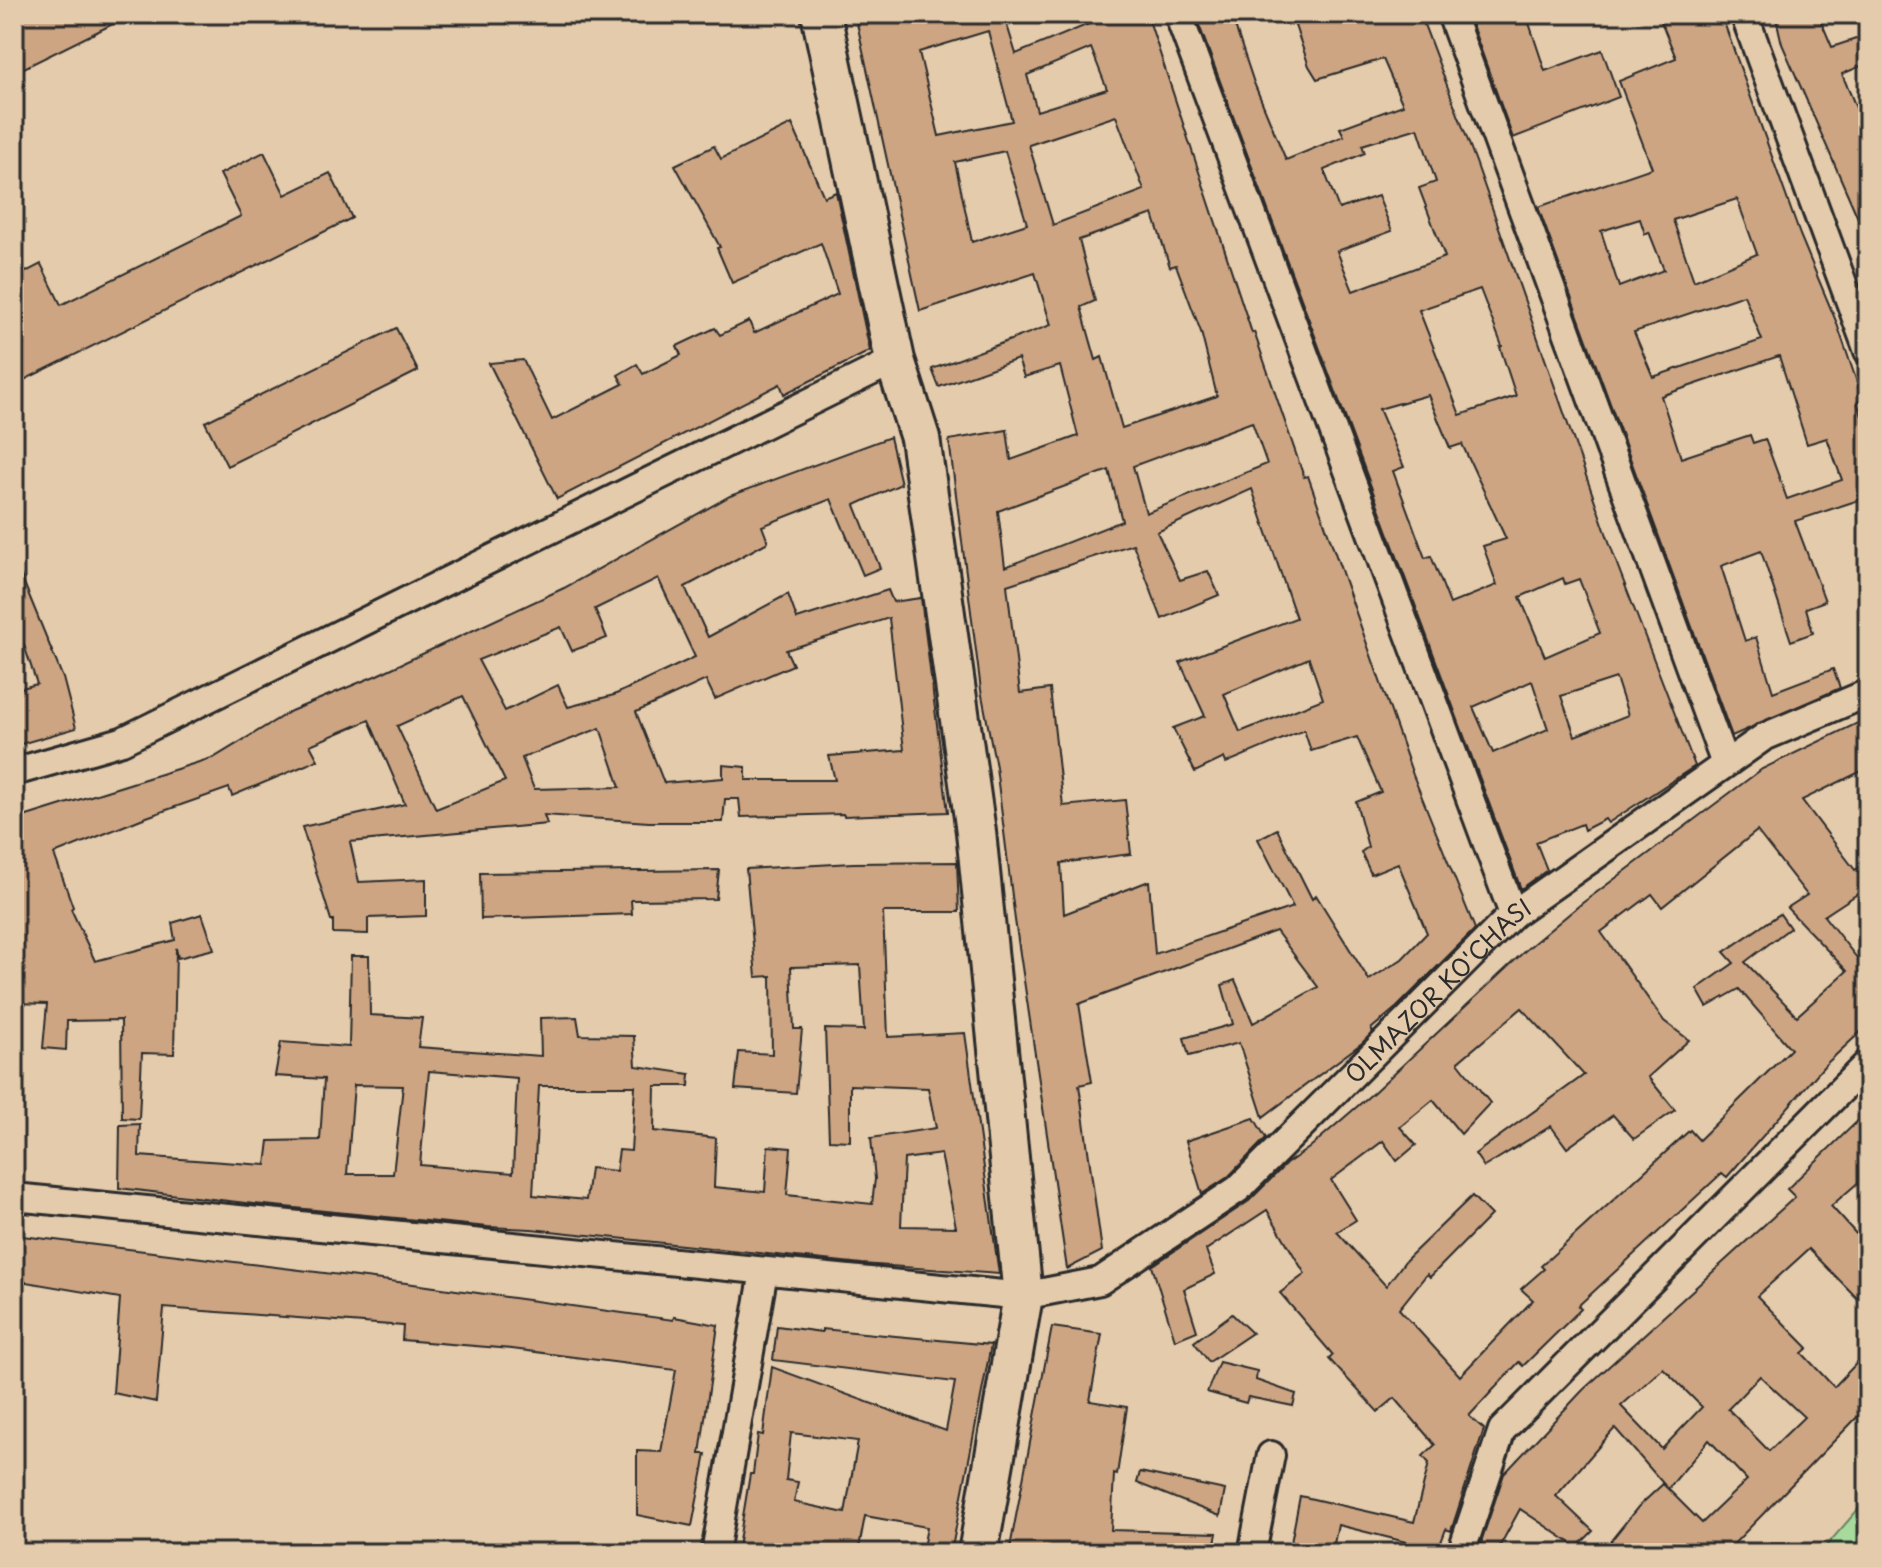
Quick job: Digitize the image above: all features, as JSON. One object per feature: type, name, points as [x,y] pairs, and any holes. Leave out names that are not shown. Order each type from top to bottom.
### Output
[{"type":"street","points":[[821,14],[895,360],[920,438],[976,832],[1023,1296],[978,1553]]},
{"type":"street","points":[[1178,14],[1513,914]]},
{"type":"street","points":[[1451,14],[1725,764]]},
{"type":"street","points":[[1744,14],[1868,351]]},
{"type":"street","points":[[14,772],[122,741],[895,360]]},
{"type":"street","name":"OLMAZOR KO'CHASI","points":[[14,1197],[1023,1296],[1100,1281],[1238,1189],[1513,914],[1764,737],[1868,693]]},
{"type":"street","points":[[1461,1553],[1502,1430],[1868,1063]]},
{"type":"street","points":[[715,1553],[764,1271]]},
{"type":"street","points":[[1252,1553],[1271,1455]]},
{"type":"green space","points":[[1868,1498],[1868,1553],[1820,1553]]},
{"type":"building","points":[[22,14],[133,14],[14,73],[14,18]]},
{"type":"building","points":[[855,14],[902,14],[904,21],[939,14],[1026,14],[1026,19],[1007,25],[1016,54],[1094,22],[1091,14],[1147,14],[1252,333],[1304,477],[1308,476],[1413,775],[1475,929],[1371,1029],[1373,1032],[1362,1043],[1263,1117],[1239,1043],[1189,1056],[1184,1038],[1233,1024],[1222,985],[1235,980],[1253,1023],[1318,987],[1276,931],[1079,1004],[1092,1082],[1079,1085],[1102,1251],[1067,1269],[1015,920],[996,767],[981,690],[949,440],[1007,430],[1011,460],[1078,436],[1060,366],[1024,377],[1018,359],[939,387],[932,369],[1051,325],[1035,273],[920,311]],"holes":[[[988,31],[1012,121],[939,136],[919,52]],[[1091,48],[1107,89],[1037,111],[1027,75]],[[1116,116],[1144,190],[1053,225],[1029,145]],[[1005,151],[1027,224],[972,242],[955,162]],[[1153,214],[1170,267],[1176,265],[1201,332],[1217,396],[1122,428],[1102,357],[1096,360],[1081,307],[1095,301],[1079,240]],[[1252,422],[1267,464],[1146,513],[1133,466]],[[1109,470],[1122,521],[1005,567],[998,511]],[[1252,489],[1296,618],[1180,662],[1205,716],[1173,728],[1195,772],[1224,758],[1226,763],[1304,730],[1311,751],[1357,737],[1381,792],[1356,802],[1368,847],[1361,852],[1371,874],[1398,863],[1427,933],[1402,959],[1369,980],[1316,895],[1312,899],[1277,829],[1258,839],[1293,907],[1155,954],[1149,881],[1064,914],[1061,863],[1131,854],[1125,800],[1063,806],[1050,689],[1020,693],[1007,585],[1133,544],[1162,619],[1219,595],[1208,571],[1180,580],[1157,532]],[[1309,658],[1323,699],[1240,732],[1224,694]]]},
{"type":"building","points":[[1195,14],[1231,14],[1254,83],[1286,160],[1344,136],[1340,128],[1403,105],[1383,59],[1317,79],[1309,66],[1291,14],[1420,14],[1476,162],[1618,567],[1695,766],[1608,823],[1605,819],[1584,830],[1582,824],[1536,842],[1547,870],[1521,889]],"holes":[[[1418,128],[1436,182],[1419,188],[1445,257],[1353,291],[1337,251],[1392,231],[1378,196],[1339,209],[1324,170],[1365,153],[1362,145]],[[1480,289],[1502,346],[1516,396],[1460,415],[1419,310]],[[1428,395],[1450,448],[1462,444],[1506,539],[1483,546],[1497,585],[1450,604],[1431,556],[1425,558],[1393,471],[1404,467],[1379,409]],[[1563,578],[1565,584],[1579,579],[1600,633],[1545,657],[1520,597]],[[1616,678],[1628,715],[1575,736],[1561,696]],[[1532,681],[1548,729],[1493,753],[1473,707]]]},
{"type":"building","points":[[1468,14],[1526,14],[1545,71],[1602,50],[1619,97],[1513,138]]},
{"type":"building","points":[[1658,14],[1721,14],[1800,235],[1836,321],[1863,400],[1857,402],[1868,433],[1868,497],[1795,521],[1825,601],[1806,608],[1813,633],[1791,641],[1761,551],[1721,566],[1745,641],[1756,637],[1773,692],[1833,669],[1840,688],[1732,736],[1538,207],[1652,168],[1619,81],[1676,58]],"holes":[[[1737,199],[1757,254],[1694,281],[1673,220]],[[1640,219],[1645,234],[1649,232],[1664,270],[1619,287],[1601,231]],[[1744,295],[1762,340],[1653,377],[1634,332]],[[1779,356],[1807,444],[1827,438],[1842,480],[1787,499],[1765,439],[1753,443],[1750,435],[1681,458],[1661,396]]]},
{"type":"building","points":[[1775,14],[1818,14],[1832,47],[1868,35],[1868,63],[1842,74],[1868,136],[1868,241],[1782,44]]},
{"type":"building","points":[[792,124],[824,197],[836,192],[870,351],[784,394],[780,384],[557,499],[489,363],[523,360],[552,420],[623,384],[618,375],[637,364],[643,374],[681,355],[677,346],[715,328],[720,335],[749,321],[754,333],[838,294],[821,243],[732,283],[717,248],[720,247],[675,165],[714,146],[721,159]]},
{"type":"building","points":[[264,152],[285,195],[330,173],[352,218],[14,385],[14,278],[41,264],[61,305],[241,216],[220,174]]},
{"type":"building","points":[[396,328],[418,371],[227,466],[205,422]]},
{"type":"building","points":[[890,437],[901,484],[855,505],[880,568],[863,575],[831,499],[762,526],[768,542],[685,587],[708,637],[788,594],[797,619],[888,590],[893,602],[921,598],[948,812],[741,817],[739,799],[725,799],[723,822],[649,822],[544,815],[547,824],[350,842],[359,882],[426,879],[426,916],[368,918],[368,934],[333,933],[333,920],[302,827],[405,804],[369,720],[310,745],[318,760],[232,796],[229,788],[54,854],[73,907],[71,909],[95,961],[175,940],[172,923],[202,914],[214,949],[178,958],[176,948],[174,1054],[142,1053],[139,1119],[122,1118],[121,1020],[67,1021],[66,1050],[43,1048],[47,1004],[14,1003],[14,820],[215,757],[291,711],[375,676],[564,588],[730,496]],"holes":[[[658,578],[695,657],[614,695],[568,707],[558,685],[505,711],[478,660],[561,627],[572,651],[607,638],[595,609]],[[889,618],[904,750],[829,756],[835,780],[746,780],[746,767],[723,765],[723,778],[664,783],[636,712],[706,680],[715,699],[793,665],[786,650]],[[463,696],[505,781],[436,809],[397,726]],[[600,728],[620,787],[534,789],[522,758]]]},
{"type":"building","points":[[15,561],[63,678],[76,728],[14,746],[14,690],[37,684],[14,615]]},
{"type":"building","points":[[1868,718],[1868,768],[1802,800],[1855,870],[1868,862],[1868,887],[1824,916],[1868,972],[1868,1025],[1824,1066],[1727,1177],[1722,1173],[1578,1306],[1581,1309],[1523,1366],[1519,1362],[1469,1416],[1484,1429],[1451,1531],[1446,1529],[1438,1550],[1338,1525],[1332,1553],[1289,1553],[1300,1496],[1414,1522],[1429,1463],[1423,1456],[1435,1445],[1395,1398],[1378,1412],[1329,1359],[1333,1355],[1280,1293],[1305,1274],[1267,1210],[1206,1250],[1215,1274],[1184,1289],[1197,1331],[1175,1340],[1152,1266],[1249,1201],[1286,1164],[1374,1092],[1528,948],[1581,904],[1762,769]],"holes":[[[1757,831],[1807,895],[1787,908],[1847,971],[1797,1016],[1745,962],[1790,928],[1780,914],[1724,952],[1734,963],[1697,989],[1707,1007],[1739,989],[1791,1049],[1699,1140],[1690,1130],[1541,1266],[1544,1269],[1521,1289],[1533,1300],[1460,1376],[1399,1309],[1427,1274],[1430,1277],[1491,1215],[1472,1196],[1406,1260],[1386,1286],[1337,1232],[1356,1220],[1331,1180],[1383,1141],[1397,1161],[1416,1145],[1400,1127],[1433,1100],[1461,1134],[1490,1103],[1458,1062],[1522,1008],[1584,1075],[1475,1154],[1484,1167],[1551,1126],[1567,1148],[1613,1115],[1634,1139],[1675,1110],[1648,1077],[1689,1040],[1664,1021],[1601,932],[1652,894],[1662,907]]]},
{"type":"building","points":[[957,862],[959,912],[883,912],[888,1037],[965,1033],[999,1274],[862,1264],[119,1188],[120,1125],[140,1124],[139,1156],[266,1165],[269,1141],[320,1140],[324,1079],[275,1076],[281,1042],[349,1047],[351,956],[369,956],[370,1015],[422,1018],[418,1047],[541,1056],[540,1018],[577,1017],[580,1035],[634,1036],[636,1066],[690,1074],[689,1086],[655,1086],[654,1131],[716,1138],[714,1187],[765,1192],[768,1146],[791,1148],[787,1195],[872,1204],[875,1179],[871,1138],[936,1128],[928,1088],[850,1085],[850,1141],[829,1140],[825,1029],[864,1030],[860,965],[791,967],[794,1029],[802,1029],[796,1093],[735,1089],[739,1052],[772,1054],[771,976],[756,977],[746,869],[853,863]],"holes":[[[429,1071],[517,1078],[513,1173],[420,1165]],[[354,1085],[403,1086],[393,1174],[347,1174]],[[539,1086],[635,1086],[631,1151],[619,1150],[616,1171],[590,1168],[586,1200],[533,1195]],[[941,1154],[956,1227],[901,1226],[904,1159]]]},
{"type":"building","points":[[719,870],[716,899],[631,900],[632,914],[481,919],[480,873]]},
{"type":"building","points":[[1868,1111],[1868,1174],[1831,1206],[1868,1247],[1868,1287],[1857,1298],[1809,1249],[1757,1296],[1808,1348],[1802,1353],[1834,1387],[1868,1351],[1868,1406],[1725,1553],[1601,1553],[1638,1507],[1663,1484],[1668,1489],[1615,1428],[1556,1496],[1593,1531],[1577,1547],[1520,1509],[1496,1553],[1481,1553],[1482,1539],[1504,1474],[1583,1390],[1795,1197],[1787,1189]],"holes":[[[1663,1368],[1702,1407],[1662,1449],[1621,1406]],[[1760,1376],[1804,1417],[1769,1451],[1728,1409]],[[1709,1440],[1747,1480],[1702,1523],[1668,1489]]]},
{"type":"building","points":[[1254,1118],[1266,1138],[1228,1177],[1202,1194],[1186,1141]]},
{"type":"building","points":[[14,1235],[718,1325],[700,1454],[706,1454],[692,1526],[637,1515],[637,1451],[661,1452],[676,1370],[512,1349],[402,1340],[403,1326],[164,1308],[156,1402],[113,1393],[120,1298],[14,1280]]},
{"type":"building","points":[[1232,1314],[1252,1333],[1209,1362],[1194,1342]]},
{"type":"building","points":[[777,1326],[991,1345],[951,1553],[922,1553],[927,1527],[865,1516],[858,1553],[737,1553],[758,1434],[763,1435],[772,1367],[946,1431],[955,1382],[773,1360]],"holes":[[[791,1433],[858,1441],[845,1513],[794,1502],[798,1482],[786,1480]]]},
{"type":"building","points":[[1052,1327],[1102,1334],[1090,1401],[1127,1407],[1117,1475],[1114,1474],[1111,1530],[1217,1533],[1213,1553],[1009,1553]]},
{"type":"building","points":[[1219,1362],[1257,1371],[1256,1380],[1296,1394],[1293,1406],[1248,1397],[1246,1403],[1207,1392]]},
{"type":"building","points":[[1140,1472],[1225,1490],[1220,1516],[1137,1483]]}]
